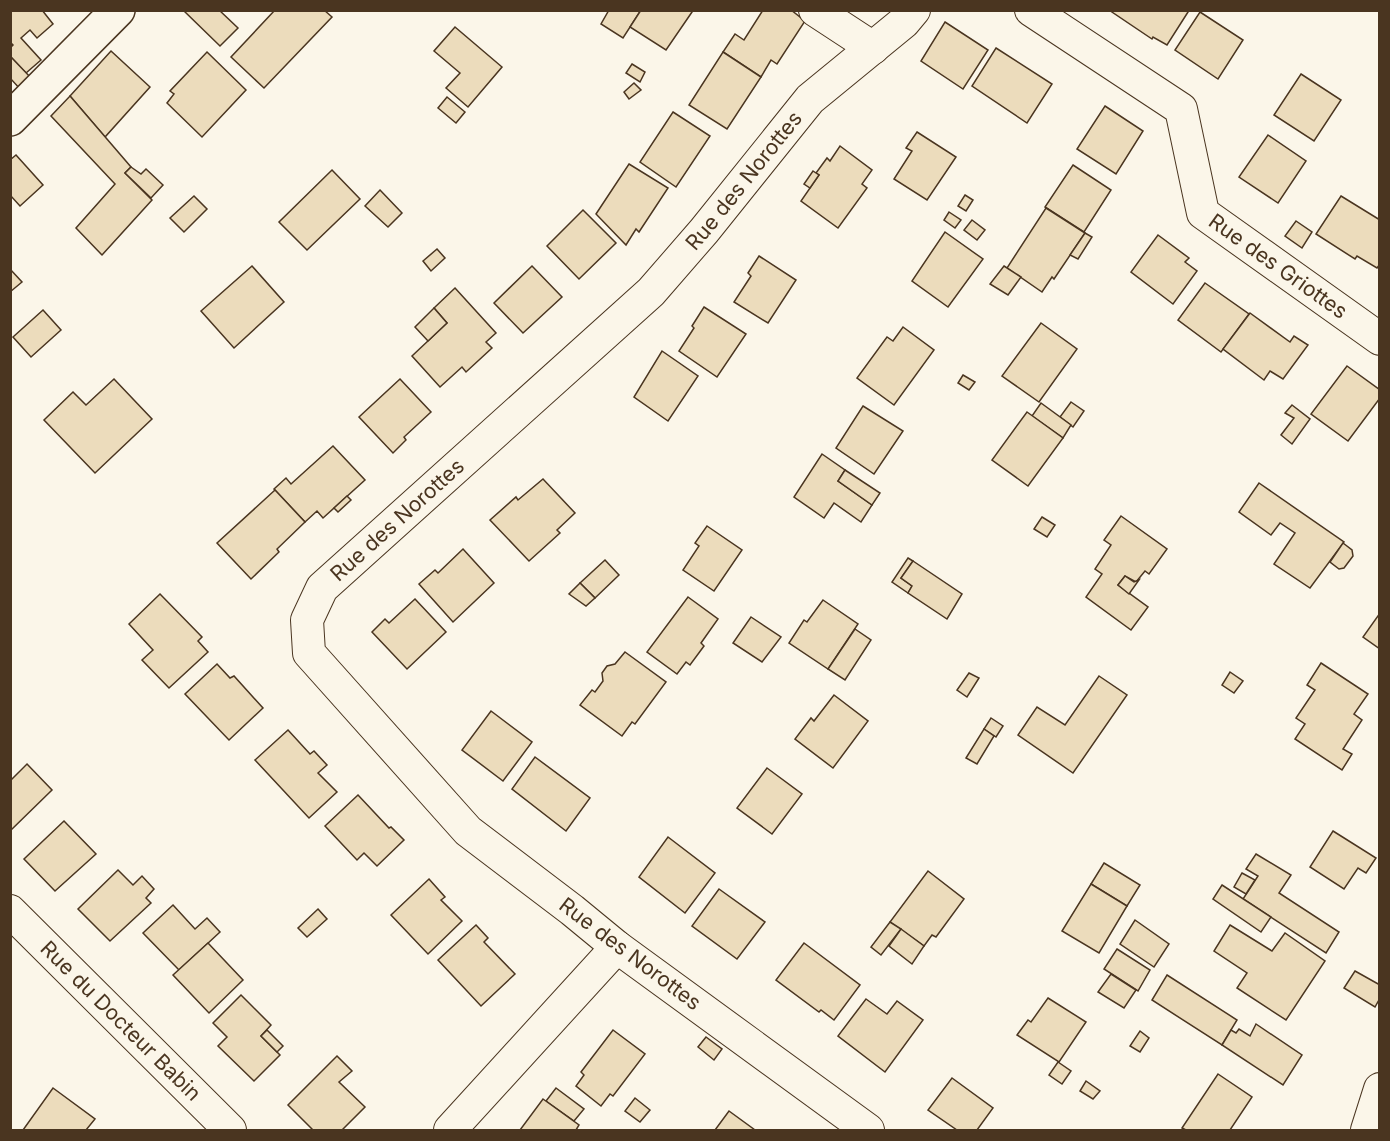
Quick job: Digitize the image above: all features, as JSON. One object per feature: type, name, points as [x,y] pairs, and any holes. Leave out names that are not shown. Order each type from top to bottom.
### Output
[{"type":"street","points":[[10,119],[118,10]]},
{"type":"street","points":[[815,10],[873,48]]},
{"type":"street","name":"Rue des Norottes","points":[[854,1126],[468,831],[309,653],[307,620],[322,588],[651,292],[704,231],[810,99],[904,22],[914,10]]},
{"type":"street","name":"Rue des Griottes","points":[[1031,10],[1181,109],[1203,213],[1380,339]]},
{"type":"street","name":"Rue du Docteur Babin","points":[[10,911],[230,1131]]},
{"type":"street","points":[[450,1131],[617,947]]},
{"type":"street","points":[[1366,1131],[1380,1089]]},
{"type":"building","points":[[10,10],[42,10],[53,24],[37,38],[30,30],[21,38],[41,60],[26,73],[10,56],[10,48],[13,45],[10,42]]},
{"type":"building","points":[[183,10],[219,10],[238,28],[220,46]]},
{"type":"building","points":[[275,10],[324,10],[332,17],[264,88],[231,57]]},
{"type":"building","points":[[609,10],[641,10],[623,38],[601,24]]},
{"type":"building","points":[[641,10],[690,10],[692,12],[666,50],[630,27]]},
{"type":"building","points":[[763,10],[791,10],[805,21],[777,64],[771,60],[761,77],[723,52],[735,34],[744,40]]},
{"type":"building","points":[[1109,10],[1186,10],[1188,12],[1167,45],[1153,37],[1152,39]]},
{"type":"building","points":[[1200,12],[1243,40],[1218,79],[1175,50]]},
{"type":"building","points":[[945,22],[988,50],[963,89],[921,61]]},
{"type":"building","points":[[455,27],[502,67],[468,107],[446,88],[460,73],[434,51]]},
{"type":"building","points":[[996,48],[1052,84],[1027,123],[972,86]]},
{"type":"building","points":[[111,51],[150,87],[105,137],[70,96]]},
{"type":"building","points":[[207,52],[246,90],[202,137],[167,103],[174,94],[170,91]]},
{"type":"building","points":[[723,52],[761,77],[727,129],[689,105]]},
{"type":"building","points":[[10,56],[32,79],[21,90],[10,78]]},
{"type":"building","points":[[632,64],[645,72],[640,82],[626,73]]},
{"type":"building","points":[[1301,74],[1341,100],[1314,141],[1274,115]]},
{"type":"building","points":[[634,83],[641,90],[629,99],[624,92]]},
{"type":"building","points":[[70,96],[131,167],[125,173],[152,200],[102,255],[76,228],[115,184],[51,116]]},
{"type":"building","points":[[447,97],[465,112],[456,123],[438,108]]},
{"type":"building","points":[[1105,106],[1143,131],[1116,174],[1077,149]]},
{"type":"building","points":[[673,112],[710,136],[676,187],[640,162]]},
{"type":"building","points":[[917,132],[956,157],[927,200],[894,179],[912,151],[906,148]]},
{"type":"building","points":[[1268,135],[1306,161],[1278,203],[1239,177]]},
{"type":"building","points":[[840,146],[872,170],[862,184],[867,188],[838,228],[801,201],[819,175],[816,173],[827,158],[830,161]]},
{"type":"building","points":[[16,155],[43,185],[20,206],[10,195],[10,160]]},
{"type":"building","points":[[629,164],[668,188],[639,232],[636,229],[626,245],[596,214]]},
{"type":"building","points":[[1073,165],[1111,190],[1084,232],[1045,207]]},
{"type":"building","points":[[131,167],[141,174],[146,169],[163,185],[151,198],[125,173]]},
{"type":"building","points":[[332,170],[360,199],[307,250],[279,222]]},
{"type":"building","points":[[813,171],[819,175],[810,188],[804,184]]},
{"type":"building","points":[[380,190],[402,213],[388,227],[365,206]]},
{"type":"building","points":[[965,195],[973,200],[966,211],[958,206]]},
{"type":"building","points":[[194,196],[207,209],[184,232],[170,218]]},
{"type":"building","points":[[1341,196],[1380,220],[1380,264],[1377,268],[1357,256],[1355,259],[1316,234]]},
{"type":"building","points":[[1046,208],[1085,233],[1054,279],[1052,277],[1042,292],[1007,268]]},
{"type":"building","points":[[583,210],[616,243],[579,279],[547,246]]},
{"type":"building","points":[[949,212],[961,220],[955,228],[944,220]]},
{"type":"building","points":[[972,220],[985,230],[977,240],[964,230]]},
{"type":"building","points":[[1296,221],[1312,232],[1302,248],[1285,236]]},
{"type":"building","points":[[945,232],[983,259],[948,307],[912,281]]},
{"type":"building","points":[[1085,233],[1092,237],[1078,259],[1070,255]]},
{"type":"building","points":[[1158,235],[1189,258],[1185,262],[1197,271],[1173,304],[1131,272]]},
{"type":"building","points":[[437,249],[445,258],[431,271],[423,261]]},
{"type":"building","points":[[759,256],[796,280],[768,323],[734,302],[751,276],[748,273]]},
{"type":"building","points":[[252,266],[284,302],[234,348],[201,311]]},
{"type":"building","points":[[532,266],[562,297],[523,333],[494,303]]},
{"type":"building","points":[[1004,266],[1021,277],[1008,295],[990,284]]},
{"type":"building","points":[[10,269],[22,282],[10,292]]},
{"type":"building","points":[[1205,283],[1249,314],[1221,352],[1178,320]]},
{"type":"building","points":[[455,288],[496,333],[486,342],[492,348],[466,372],[462,367],[440,387],[412,356],[447,323],[434,308]]},
{"type":"building","points":[[704,307],[746,334],[717,377],[679,351]]},
{"type":"building","points":[[434,308],[447,323],[428,341],[415,327]]},
{"type":"building","points":[[43,310],[61,330],[31,357],[13,337]]},
{"type":"building","points":[[1250,313],[1290,342],[1294,336],[1308,345],[1283,379],[1270,371],[1264,380],[1223,349]]},
{"type":"building","points":[[1041,323],[1077,349],[1039,402],[1002,376]]},
{"type":"building","points":[[903,327],[934,350],[894,405],[857,378],[887,337],[893,341]]},
{"type":"building","points":[[662,351],[698,376],[668,421],[634,397]]},
{"type":"building","points":[[1347,366],[1380,390],[1380,398],[1348,441],[1311,414]]},
{"type":"building","points":[[963,375],[975,382],[969,390],[958,383]]},
{"type":"building","points":[[114,379],[152,419],[95,473],[44,420],[73,392],[86,405]]},
{"type":"building","points":[[400,379],[431,412],[404,437],[406,440],[393,453],[359,417]]},
{"type":"building","points":[[1071,402],[1084,411],[1073,427],[1060,417]]},
{"type":"building","points":[[1041,403],[1071,425],[1063,438],[1032,416]]},
{"type":"building","points":[[1292,405],[1310,419],[1292,444],[1281,435],[1294,418],[1285,413]]},
{"type":"building","points":[[863,406],[903,431],[874,474],[836,448]]},
{"type":"building","points":[[1027,412],[1063,438],[1028,486],[992,460]]},
{"type":"building","points":[[333,446],[365,480],[323,518],[317,511],[305,522],[274,489],[286,478],[291,484]]},
{"type":"building","points":[[822,454],[845,470],[838,481],[872,505],[861,522],[834,503],[824,518],[794,497]]},
{"type":"building","points":[[845,470],[880,493],[872,505],[838,481]]},
{"type":"building","points":[[543,479],[575,513],[557,530],[560,533],[529,561],[490,520],[516,497],[518,500]]},
{"type":"building","points":[[1259,483],[1344,542],[1310,588],[1274,564],[1295,533],[1280,523],[1271,535],[1239,512]]},
{"type":"building","points":[[275,490],[305,522],[251,579],[217,543]]},
{"type":"building","points":[[347,496],[351,500],[338,512],[334,508]]},
{"type":"building","points":[[1121,516],[1167,549],[1149,574],[1145,571],[1136,582],[1125,576],[1118,585],[1148,607],[1131,630],[1086,597],[1102,574],[1095,569],[1111,545],[1104,540]]},
{"type":"building","points":[[1042,517],[1055,525],[1047,537],[1034,529]]},
{"type":"building","points":[[707,526],[742,550],[714,591],[683,570],[699,546],[695,543]]},
{"type":"building","points":[[1343,543],[1352,550],[1353,556],[1344,568],[1339,569],[1330,562]]},
{"type":"building","points":[[463,549],[494,583],[453,622],[419,584],[435,570],[438,573]]},
{"type":"building","points":[[908,558],[913,561],[901,578],[912,586],[908,593],[892,582]]},
{"type":"building","points":[[605,560],[619,575],[595,598],[580,583]]},
{"type":"building","points":[[913,561],[962,594],[947,619],[908,593],[912,586],[901,578]]},
{"type":"building","points":[[1125,576],[1134,582],[1139,580],[1129,594],[1118,585]]},
{"type":"building","points":[[580,583],[595,598],[586,606],[569,594]]},
{"type":"building","points":[[160,594],[202,637],[198,641],[208,652],[169,688],[142,660],[153,650],[129,624]]},
{"type":"building","points":[[688,597],[718,619],[701,643],[704,646],[690,665],[686,662],[677,674],[647,652]]},
{"type":"building","points":[[415,599],[446,632],[407,669],[372,632],[385,619],[389,623]]},
{"type":"building","points":[[823,600],[858,624],[828,669],[789,643],[804,620],[807,622]]},
{"type":"building","points":[[1380,613],[1380,649],[1363,637]]},
{"type":"building","points":[[751,617],[781,637],[762,662],[733,643]]},
{"type":"building","points":[[855,629],[871,640],[845,680],[828,669]]},
{"type":"building","points":[[625,652],[666,682],[635,724],[632,722],[622,736],[580,705],[592,690],[595,692],[603,681],[602,673],[607,666],[615,664]]},
{"type":"building","points":[[1321,663],[1368,694],[1354,714],[1362,720],[1343,749],[1352,754],[1342,770],[1295,739],[1305,724],[1296,718],[1315,690],[1307,685]]},
{"type":"building","points":[[217,664],[230,678],[234,676],[263,708],[229,740],[185,694]]},
{"type":"building","points":[[1230,672],[1243,681],[1234,693],[1222,685]]},
{"type":"building","points":[[969,673],[979,678],[967,697],[957,690]]},
{"type":"building","points":[[1099,676],[1127,695],[1073,773],[1018,735],[1037,707],[1065,725]]},
{"type":"building","points":[[834,695],[868,721],[833,768],[795,739],[811,718],[814,721]]},
{"type":"building","points":[[491,711],[532,742],[503,781],[462,750]]},
{"type":"building","points":[[991,718],[1003,726],[996,737],[984,729]]},
{"type":"building","points":[[984,729],[994,736],[977,764],[966,758]]},
{"type":"building","points":[[288,730],[310,754],[314,751],[327,765],[318,773],[337,792],[309,818],[255,760]]},
{"type":"building","points":[[535,757],[590,798],[566,831],[512,789]]},
{"type":"building","points":[[27,764],[52,790],[10,831],[10,781]]},
{"type":"building","points":[[767,768],[802,794],[772,834],[737,808]]},
{"type":"building","points":[[358,795],[389,828],[391,827],[404,840],[377,866],[364,853],[357,860],[325,826]]},
{"type":"building","points":[[64,821],[96,854],[55,891],[24,859]]},
{"type":"building","points":[[1333,831],[1376,858],[1366,873],[1358,868],[1344,889],[1310,867]]},
{"type":"building","points":[[668,837],[715,873],[685,913],[639,877]]},
{"type":"building","points":[[1256,854],[1291,875],[1279,893],[1339,932],[1326,953],[1243,899],[1258,876],[1246,869]]},
{"type":"building","points":[[1104,863],[1140,885],[1127,906],[1091,884]]},
{"type":"building","points":[[118,870],[133,885],[142,876],[154,889],[146,898],[151,903],[110,941],[78,909]]},
{"type":"building","points":[[928,871],[964,899],[936,937],[932,935],[924,946],[890,922]]},
{"type":"building","points":[[1242,873],[1255,880],[1246,894],[1234,887]]},
{"type":"building","points":[[429,879],[445,897],[441,900],[462,921],[428,954],[391,915]]},
{"type":"building","points":[[1091,884],[1127,906],[1099,953],[1062,931]]},
{"type":"building","points":[[1222,885],[1271,917],[1261,932],[1213,899]]},
{"type":"building","points":[[719,889],[765,922],[737,959],[692,926]]},
{"type":"building","points":[[173,905],[195,929],[207,918],[220,932],[179,970],[143,933]]},
{"type":"building","points":[[318,909],[327,919],[307,937],[298,928]]},
{"type":"building","points":[[1135,920],[1169,944],[1154,967],[1120,944]]},
{"type":"building","points":[[890,922],[901,929],[881,955],[871,947]]},
{"type":"building","points":[[476,925],[488,938],[484,942],[515,974],[481,1006],[438,960]]},
{"type":"building","points":[[1230,925],[1272,951],[1285,933],[1325,961],[1286,1020],[1237,988],[1247,973],[1214,951]]},
{"type":"building","points":[[901,929],[924,946],[912,964],[889,946]]},
{"type":"building","points":[[208,943],[243,980],[209,1013],[173,975]]},
{"type":"building","points":[[804,943],[860,985],[834,1020],[821,1010],[819,1012],[776,980]]},
{"type":"building","points":[[1117,949],[1150,970],[1138,991],[1104,969]]},
{"type":"building","points":[[1355,971],[1380,985],[1380,998],[1375,1007],[1344,988]]},
{"type":"building","points":[[1111,974],[1136,990],[1124,1008],[1098,992]]},
{"type":"building","points":[[1167,975],[1237,1020],[1222,1045],[1152,1000]]},
{"type":"building","points":[[241,995],[271,1025],[261,1036],[280,1055],[254,1081],[218,1046],[227,1037],[213,1023]]},
{"type":"building","points":[[1048,998],[1086,1022],[1059,1062],[1017,1035],[1028,1020],[1031,1022]]},
{"type":"building","points":[[866,999],[887,1014],[897,1001],[923,1020],[885,1072],[838,1036]]},
{"type":"building","points":[[1256,1024],[1302,1055],[1283,1085],[1222,1045],[1231,1030],[1236,1033],[1239,1029],[1250,1036]]},
{"type":"building","points":[[267,1030],[283,1046],[277,1052],[261,1036]]},
{"type":"building","points":[[613,1030],[645,1054],[613,1096],[610,1094],[601,1106],[576,1086],[584,1075],[581,1072]]},
{"type":"building","points":[[1140,1031],[1149,1038],[1140,1052],[1130,1046]]},
{"type":"building","points":[[706,1037],[722,1049],[714,1060],[698,1047]]},
{"type":"building","points":[[337,1056],[352,1071],[339,1082],[365,1107],[342,1130],[313,1130],[288,1105]]},
{"type":"building","points":[[1058,1062],[1071,1071],[1062,1084],[1049,1075]]},
{"type":"building","points":[[1218,1074],[1252,1097],[1230,1130],[1186,1130],[1182,1128]]},
{"type":"building","points":[[952,1078],[993,1108],[977,1130],[957,1130],[928,1110]]},
{"type":"building","points":[[1086,1081],[1100,1091],[1093,1099],[1080,1091]]},
{"type":"building","points":[[53,1088],[95,1119],[86,1130],[23,1130]]},
{"type":"building","points":[[556,1088],[584,1109],[574,1121],[546,1101]]},
{"type":"building","points":[[635,1098],[650,1110],[640,1122],[625,1111]]},
{"type":"building","points":[[543,1099],[579,1125],[576,1130],[520,1130]]},
{"type":"building","points":[[729,1111],[755,1130],[715,1130]]}]
